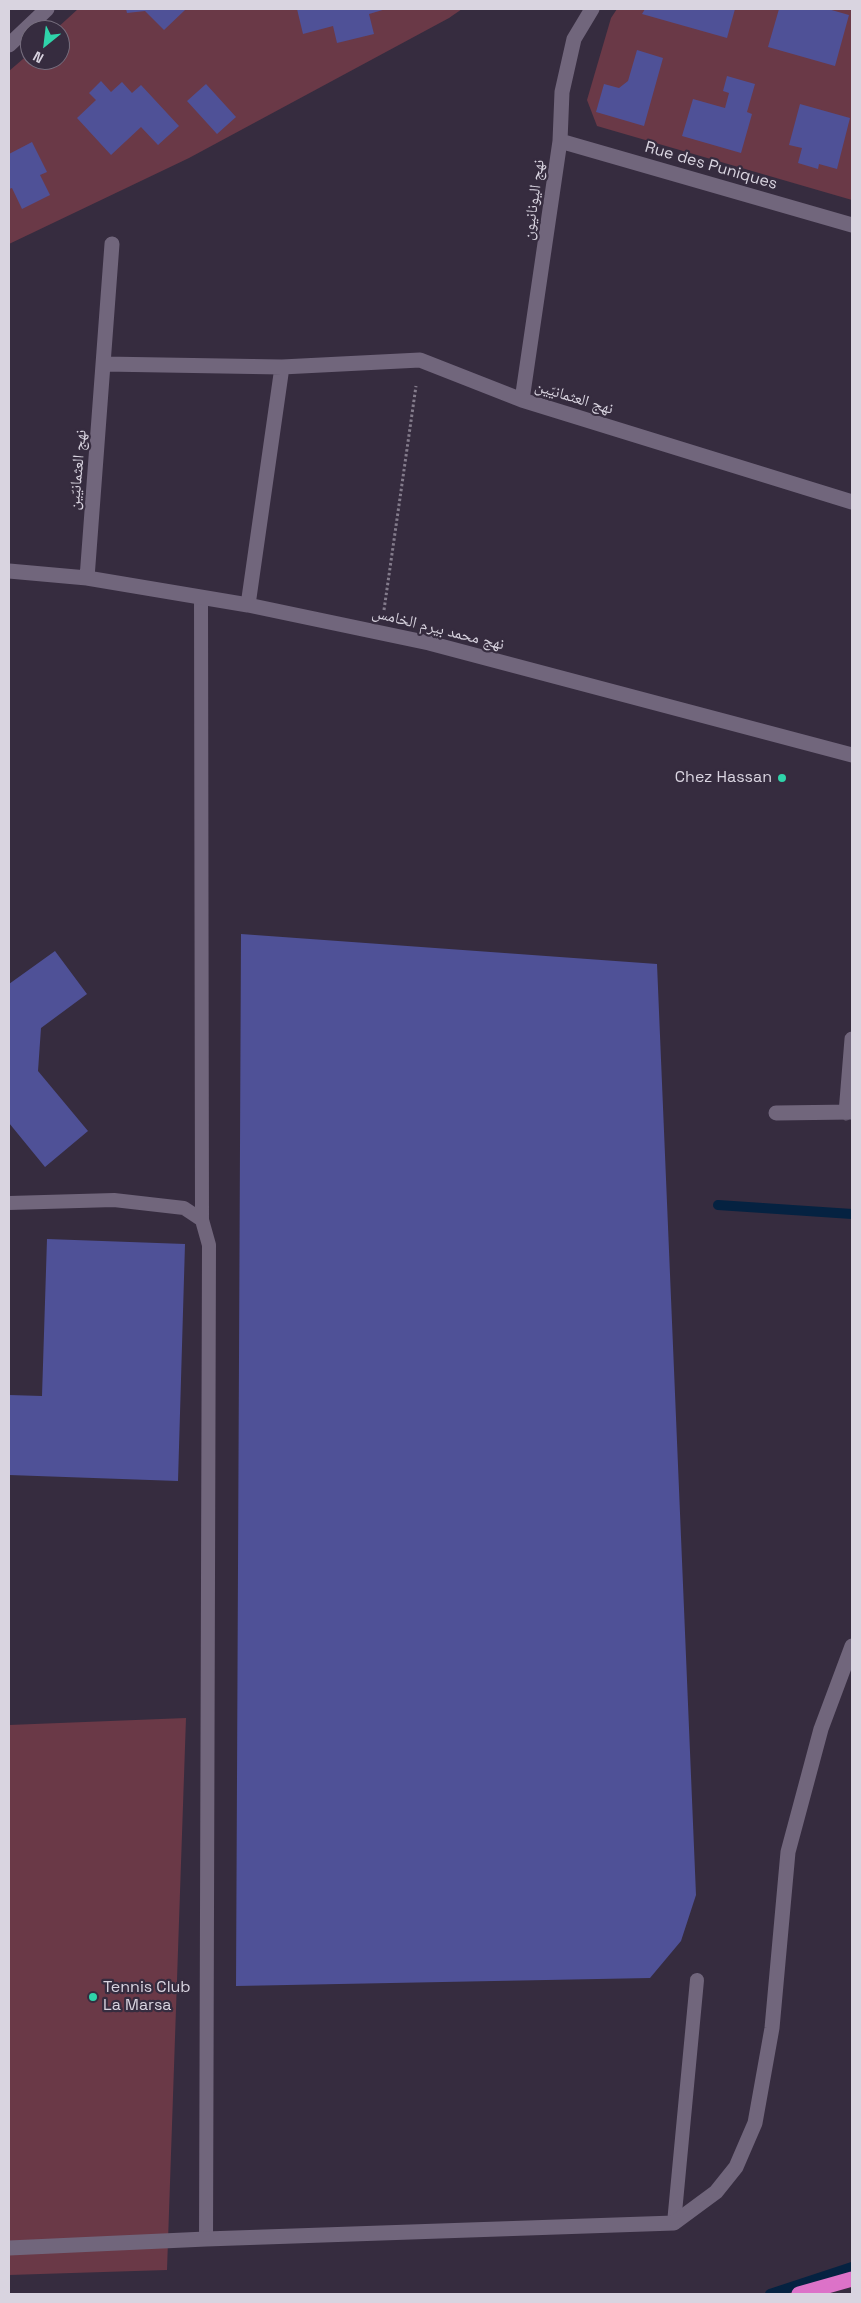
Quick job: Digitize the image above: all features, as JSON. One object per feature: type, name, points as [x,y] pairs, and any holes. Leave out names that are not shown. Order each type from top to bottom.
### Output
[{"type":"highway","points":[[799,2294],[852,2279]]},
{"type":"street","points":[[9,45],[47,9]]},
{"type":"street","name":"نهج اليونانيون","points":[[522,400],[560,141],[562,92],[574,39],[592,9]]},
{"type":"street","name":"Rue des Puniques","points":[[560,141],[852,225]]},
{"type":"street","name":"نهج العثمانيّين","points":[[87,578],[112,244]]},
{"type":"street","name":"نهج العثمانيّين","points":[[104,364],[282,367],[420,360],[522,400],[852,502]]},
{"type":"street","points":[[248,605],[282,367]]},
{"type":"street","name":"نهج محمد بيرم الخامس","points":[[9,571],[87,578],[248,605],[429,643],[852,755]]},
{"type":"street","points":[[776,1113],[849,1112],[852,1039]]},
{"type":"street","points":[[9,2248],[206,2239],[674,2223],[716,2192],[736,2166],[755,2123],[772,2028],[788,1852],[821,1729],[852,1646]]},
{"type":"lane","points":[[201,597],[202,1220],[210,1245],[206,2239]]},
{"type":"lane","points":[[9,1203],[114,1200],[184,1208],[202,1220]]},
{"type":"lane","points":[[674,2223],[697,1980]]},
{"type":"path","points":[[381,633],[420,360]]},
{"type":"shaded area","points":[[78,9],[462,9],[449,18],[189,158],[9,244],[9,71],[20,62],[20,70],[70,70],[70,20],[66,20]]},
{"type":"shaded area","points":[[617,9],[852,9],[852,200],[597,126],[587,100],[611,18]]},
{"type":"shaded area","name":"Tennis Club La Marsa","points":[[186,1718],[167,2270],[9,2275],[9,1725]]},
{"type":"building","points":[[126,9],[185,10],[164,30],[145,11],[127,13]]},
{"type":"building","points":[[297,9],[386,9],[369,14],[374,34],[337,43],[333,26],[303,34]]},
{"type":"building","points":[[645,9],[735,9],[727,38],[642,14]]},
{"type":"building","points":[[779,9],[828,9],[849,15],[835,66],[768,47]]},
{"type":"building","points":[[637,50],[663,58],[644,126],[596,112],[604,84],[619,88],[628,81]]},
{"type":"building","points":[[727,76],[755,84],[747,112],[752,114],[741,153],[682,136],[693,99],[725,108],[729,93],[723,91]]},
{"type":"building","points":[[101,81],[111,92],[122,82],[132,93],[141,85],[179,126],[158,145],[141,127],[111,155],[77,118],[96,100],[89,93]]},
{"type":"building","points":[[206,84],[236,117],[217,134],[187,101]]},
{"type":"building","points":[[800,104],[850,118],[837,169],[819,164],[818,169],[798,163],[802,148],[789,145]]},
{"type":"building","points":[[32,142],[47,172],[40,175],[50,195],[22,209],[12,188],[9,189],[9,154]]},
{"type":"building","points":[[241,934],[657,964],[696,1895],[681,1941],[650,1978],[236,1986]]},
{"type":"building","points":[[55,951],[87,994],[41,1028],[38,1071],[88,1131],[45,1167],[9,1123],[9,984]]},
{"type":"building","points":[[47,1239],[185,1244],[178,1481],[9,1475],[9,1395],[42,1396]]},
{"type":"waterway","points":[[718,1205],[852,1214]]},
{"type":"waterway","points":[[770,2294],[852,2267]]},
{"type":"place","name":"Chez Hassan","points":[[782,778]]},
{"type":"place","name":"Tennis Club La Marsa","points":[[93,1997]]}]
